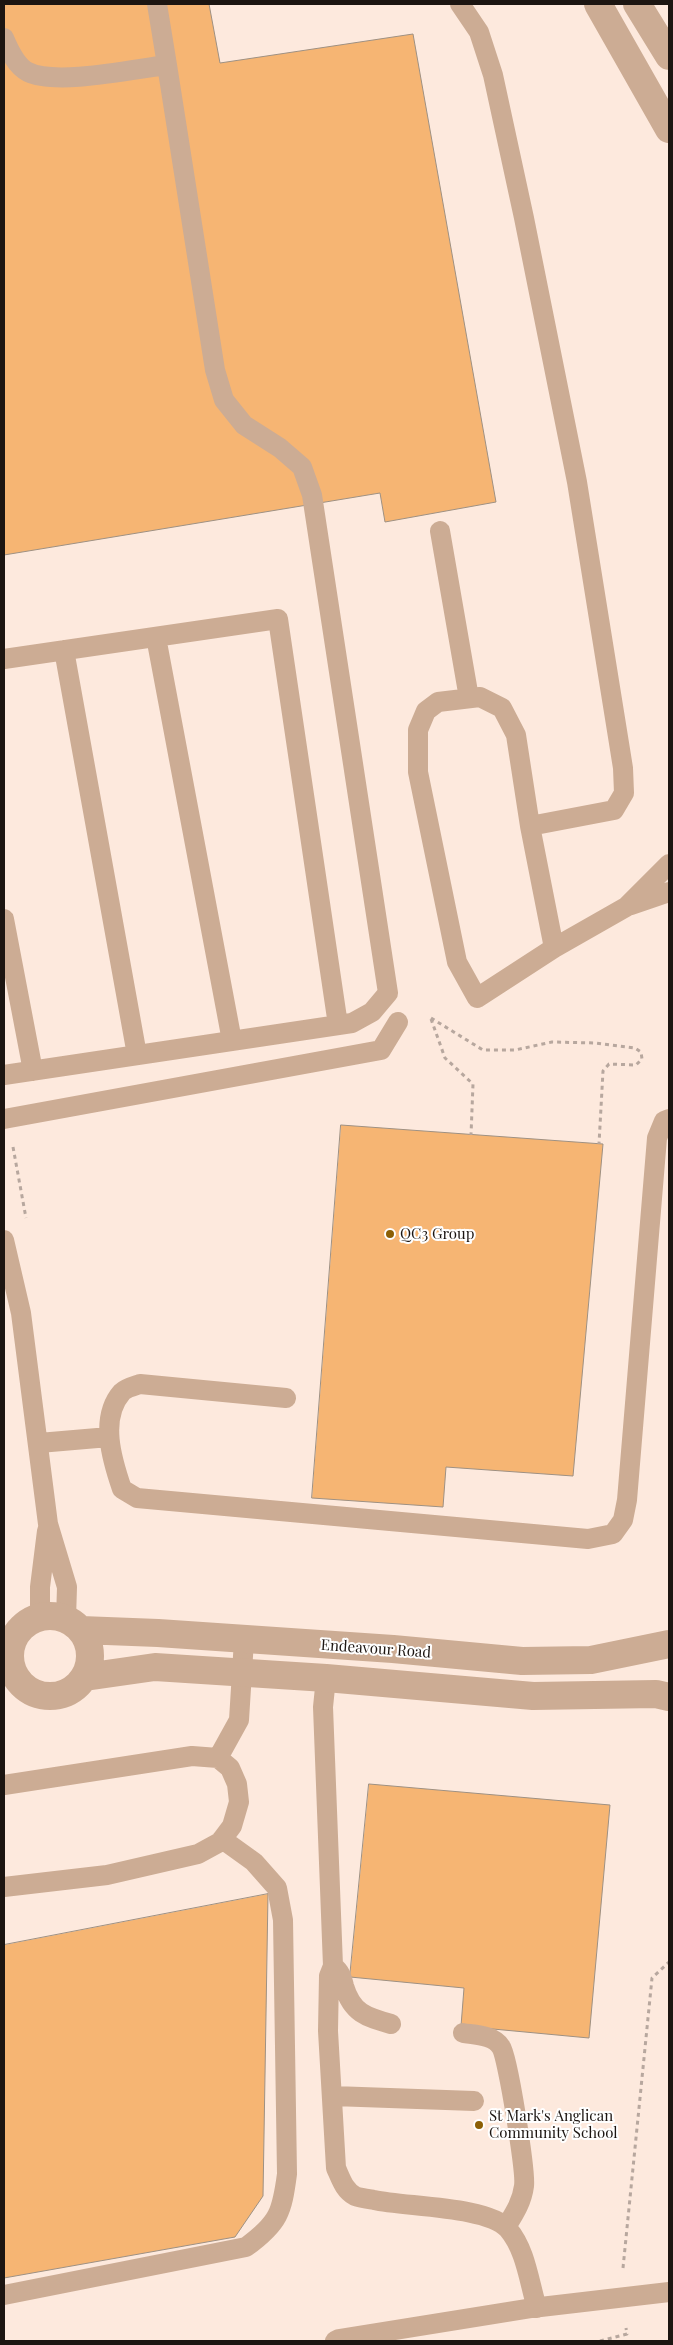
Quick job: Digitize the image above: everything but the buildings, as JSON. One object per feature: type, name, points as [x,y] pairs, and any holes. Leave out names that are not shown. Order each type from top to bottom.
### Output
[{"type":"street","points":[[598,4],[669,130]]},
{"type":"street","points":[[637,4],[669,56]]},
{"type":"street","points":[[4,1682],[30,1692],[45,1697],[60,1696],[74,1688],[85,1677],[90,1664],[90,1650],[62,1622],[22,1626],[9,1639],[11,1669],[19,1682],[30,1692]]},
{"type":"street","name":"Endeavour Road","points":[[62,1622],[158,1633],[393,1649],[522,1661],[591,1660],[669,1644]]},
{"type":"street","points":[[85,1677],[155,1667],[326,1678],[533,1696],[656,1694],[669,1697]]},
{"type":"lane","points":[[4,1075],[338,1025],[352,1022],[372,1012],[388,993],[312,495],[302,467],[280,448],[244,426],[224,400],[215,370],[156,4]]},
{"type":"lane","points":[[460,4],[479,32],[493,75],[522,208],[577,482],[623,768],[624,794],[614,810],[530,826]]},
{"type":"lane","points":[[4,38],[13,58],[28,72],[53,79],[167,66]]},
{"type":"lane","points":[[440,530],[469,698]]},
{"type":"lane","points":[[4,659],[278,619],[338,1025]]},
{"type":"lane","points":[[156,637],[232,1041]]},
{"type":"lane","points":[[64,650],[137,1055]]},
{"type":"lane","points":[[554,948],[530,826],[516,735],[502,708],[480,697],[438,702],[426,710],[418,730],[418,772],[457,962],[477,998],[554,948],[626,907],[669,892]]},
{"type":"lane","points":[[626,907],[669,864]]},
{"type":"lane","points":[[4,918],[33,1071]]},
{"type":"lane","points":[[4,1119],[380,1050],[398,1022]]},
{"type":"lane","points":[[286,1398],[140,1384],[123,1390],[113,1407],[109,1437],[114,1465],[122,1489],[137,1498],[588,1539],[613,1534],[623,1520],[627,1500],[657,1138],[664,1121],[669,1119]]},
{"type":"lane","points":[[4,1240],[21,1313],[48,1524],[67,1587],[62,1622]]},
{"type":"lane","points":[[39,1443],[109,1437]]},
{"type":"lane","points":[[48,1524],[40,1587],[62,1622]]},
{"type":"lane","points":[[218,1758],[239,1720],[244,1640]]},
{"type":"lane","points":[[326,1678],[323,1707],[334,1966],[329,1976],[328,2022],[336,2168],[344,2186],[356,2196],[385,2202],[460,2211],[485,2217],[506,2227],[518,2244],[537,2308]]},
{"type":"lane","points":[[4,1785],[192,1756],[218,1758],[230,1768],[237,1784],[239,1802],[232,1826],[222,1839],[198,1854],[106,1875],[4,1887]]},
{"type":"lane","points":[[4,2295],[208,2252],[246,2247],[268,2231],[283,2205],[287,2174],[283,1920],[276,1888],[254,1862],[222,1839]]},
{"type":"lane","points":[[334,1966],[340,1971],[354,2008],[371,2018],[391,2024]]},
{"type":"lane","points":[[463,2033],[488,2037],[501,2046],[509,2076],[525,2184],[519,2206],[506,2227]]},
{"type":"lane","points":[[333,2096],[474,2101]]},
{"type":"lane","points":[[335,2341],[537,2308],[669,2292]]},
{"type":"path","points":[[471,1135],[473,1084],[445,1058],[431,1018],[483,1050],[515,1050],[552,1042],[576,1042],[635,1048],[641,1052],[642,1059],[636,1065],[609,1064],[603,1071],[599,1144]]},
{"type":"path","points":[[600,2341],[627,2334],[622,2274],[652,1978],[669,1962]]},
{"type":"place","name":"QC3 Group","points":[[390,1234]]},
{"type":"place","name":"St Mark's Anglican Community School","points":[[479,2125]]}]
